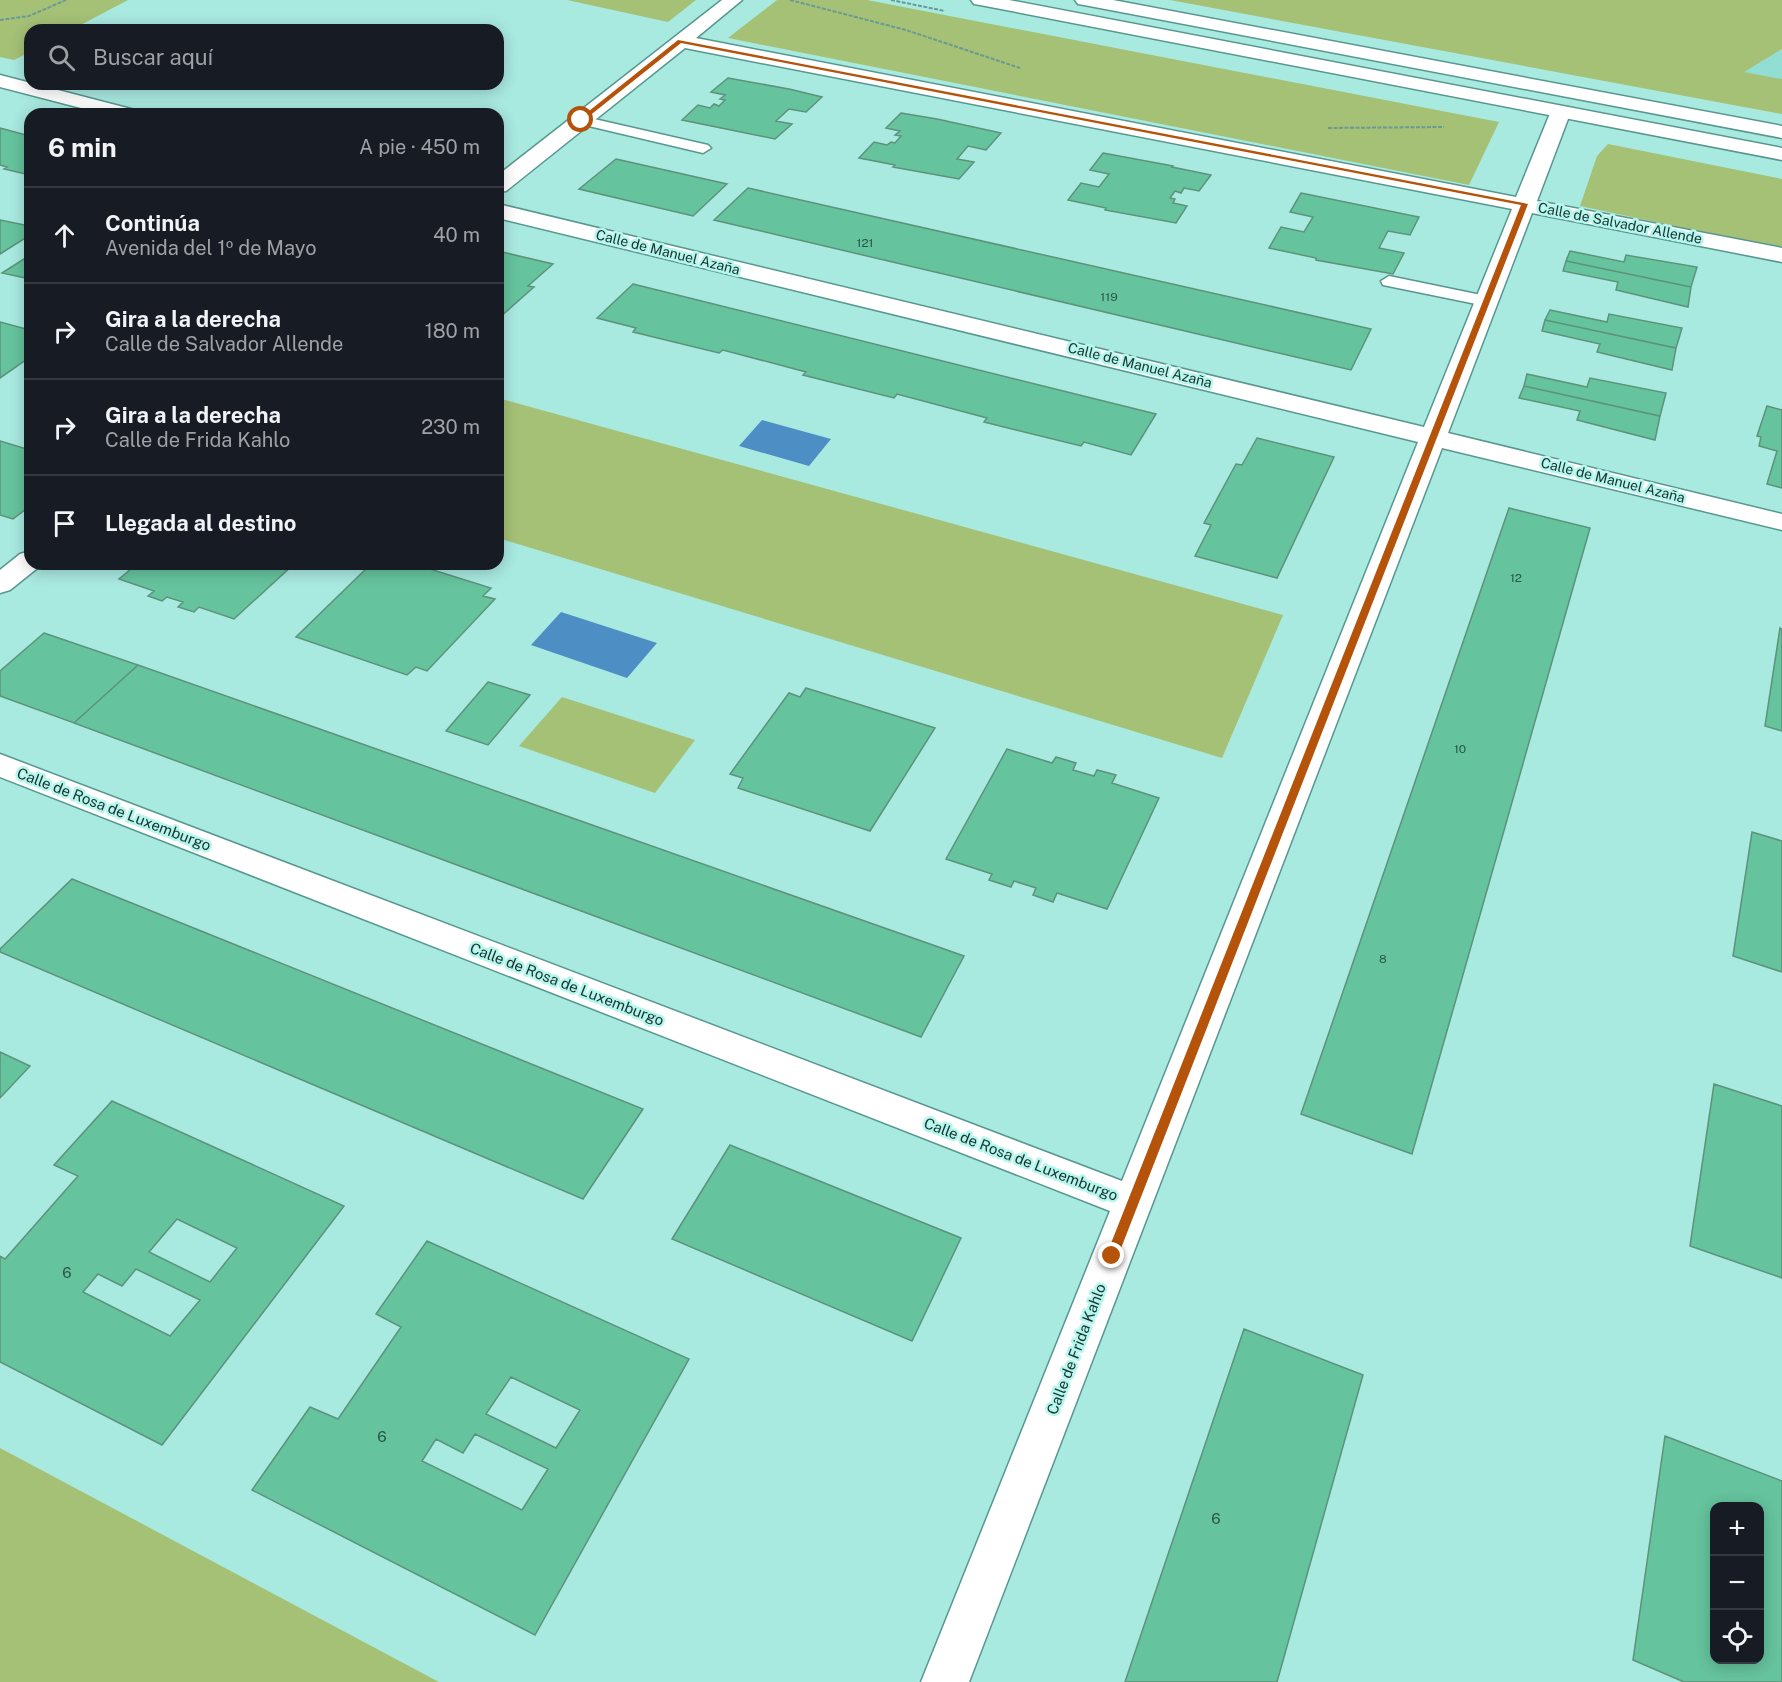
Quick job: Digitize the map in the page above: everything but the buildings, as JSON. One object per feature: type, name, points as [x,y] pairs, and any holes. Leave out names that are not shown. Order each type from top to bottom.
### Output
[{"type":"street","points":[[504,181],[733,0]]},
{"type":"street","points":[[980,0],[1782,154]]},
{"type":"street","points":[[1084,0],[1782,132]]},
{"type":"street","name":"Calle de Salvador Allende","points":[[680,41],[1782,255]]},
{"type":"street","points":[[0,81],[24,87]]},
{"type":"street","points":[[35,90],[105,108]]},
{"type":"street","name":"Calle de Frida Kahlo","points":[[945,1682],[1561,111]]},
{"type":"street","name":"Calle de Manuel Azaña","points":[[504,212],[1433,435],[1782,522]]},
{"type":"street","points":[[0,584],[24,565]]},
{"type":"street","name":"Calle de Rosa de Luxemburgo","points":[[0,765],[1134,1203]]},
{"type":"lane","points":[[581,120],[703,148]]},
{"type":"lane","points":[[1389,281],[1486,302]]},
{"type":"path","points":[[0,20],[29,16],[66,0]]},
{"type":"path","points":[[790,0],[843,11],[932,36],[1025,70]]},
{"type":"path","points":[[1321,128],[1447,127]]},
{"type":"shaded area","points":[[1782,49],[1782,79],[1743,72]]},
{"type":"shaded area","points":[[762,420],[831,439],[809,466],[739,446]]},
{"type":"shaded area","points":[[561,612],[657,643],[627,678],[531,645]]},
{"type":"green space","points":[[0,0],[128,0],[82,24],[24,24],[24,55],[14,60],[0,57]]},
{"type":"green space","points":[[567,0],[696,0],[668,22]]},
{"type":"green space","points":[[777,0],[867,0],[1499,122],[1469,185],[728,38]]},
{"type":"green space","points":[[1170,0],[1782,0],[1782,49],[1744,72],[1782,79],[1782,114]]},
{"type":"green space","points":[[1608,144],[1782,179],[1782,249],[1580,206],[1597,156]]},
{"type":"green space","points":[[504,400],[1283,615],[1222,758],[504,540]]},
{"type":"green space","points":[[562,697],[695,740],[655,793],[519,746]]},
{"type":"green space","points":[[0,1448],[439,1682],[0,1682]]},
{"type":"route","points":[[581,120],[680,41],[1524,204],[1112,1256]]}]
